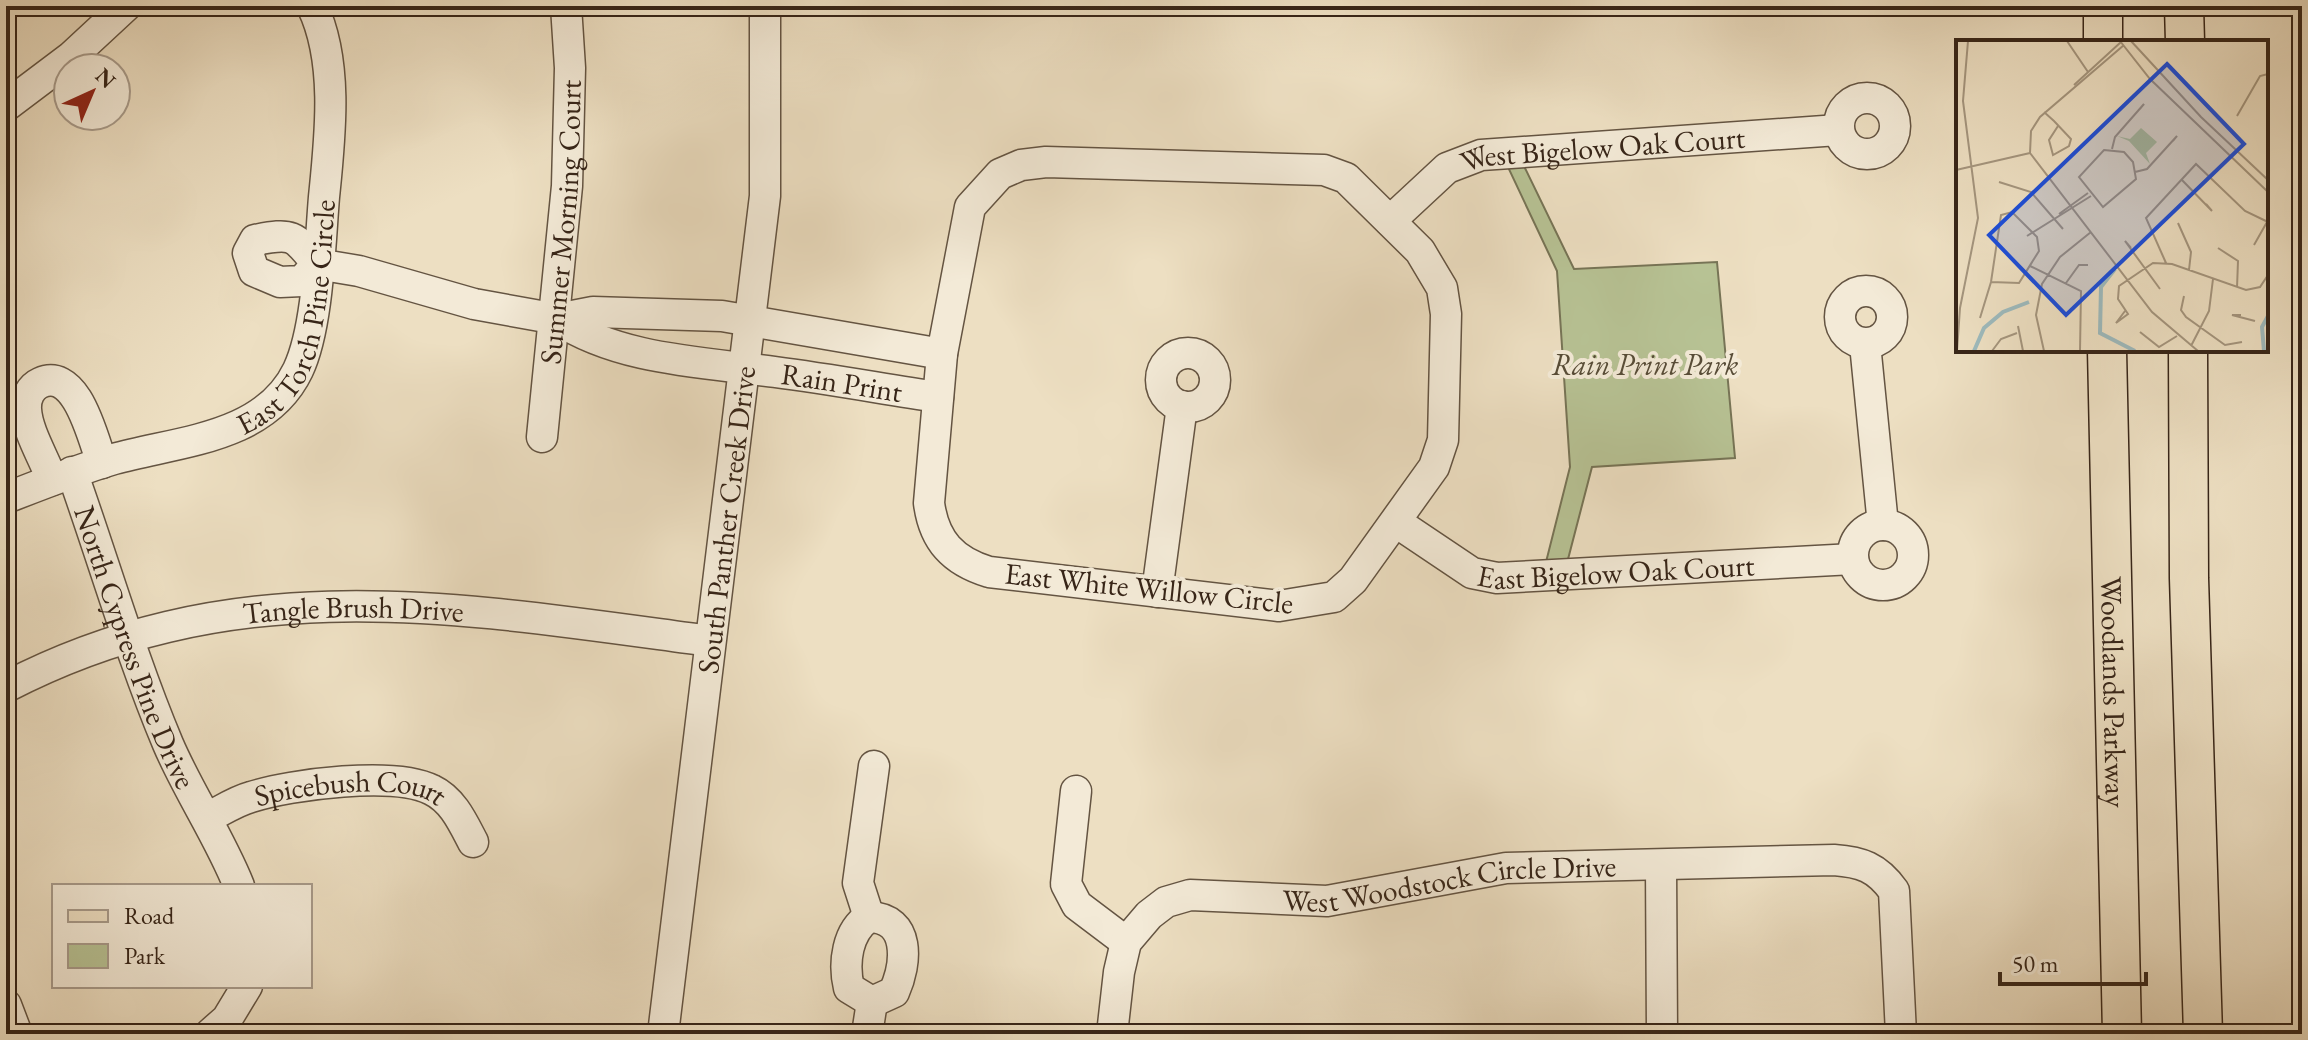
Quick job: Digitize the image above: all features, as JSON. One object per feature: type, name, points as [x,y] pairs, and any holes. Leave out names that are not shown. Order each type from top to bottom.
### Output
[{"type":"main road","points":[[2103,6],[2103,40]]},
{"type":"main road","points":[[2184,6],[2185,40]]},
{"type":"main road","name":"Woodlands Parkway","points":[[2107,352],[2122,1034]]},
{"type":"main road","points":[[2188,352],[2189,578],[2203,1034]]},
{"type":"street","points":[[6,106],[71,57],[126,6]]},
{"type":"street","name":"East Torch Pine Circle","points":[[6,498],[102,463],[230,431],[269,405],[297,373],[306,350],[326,181],[329,97],[326,47],[312,6]]},
{"type":"street","name":"Summer Morning Court","points":[[542,437],[557,319],[567,186],[570,68],[566,6]]},
{"type":"street","name":"South Panther Creek Drive","points":[[663,1034],[765,196],[765,6]]},
{"type":"street","name":"West Bigelow Oak Court","points":[[1390,221],[1447,168],[1481,155],[1838,130]]},
{"type":"street","name":"East White Willow Circle","points":[[1061,163],[1324,170],[1346,178],[1390,221],[1420,251],[1442,288],[1445,360],[1443,440],[1434,467],[1396,522],[1353,580],[1334,597],[1279,606],[989,572],[966,565],[946,548],[932,528],[929,503],[942,354],[970,207],[1000,174],[1021,165],[1061,163]]},
{"type":"street","points":[[317,264],[359,271],[474,304],[557,319]]},
{"type":"street","name":"Rain Print","points":[[557,319],[593,312],[722,316],[942,354]]},
{"type":"street","name":"Rain Print","points":[[557,319],[586,338],[721,368],[938,397]]},
{"type":"street","points":[[1865,344],[1883,525]]},
{"type":"street","name":"North Cypress Pine Drive","points":[[102,463],[72,390],[59,381],[43,381],[30,392],[25,408],[62,476],[130,636],[144,686],[170,748],[238,884]]},
{"type":"street","points":[[1157,592],[1182,406]]},
{"type":"street","name":"East Bigelow Oak Court","points":[[1396,522],[1472,573],[1497,578],[1853,559]]},
{"type":"street","points":[[1883,525],[1903,533],[1911,546],[1912,563],[1901,579],[1883,585],[1872,583],[1856,569],[1853,559],[1859,537],[1872,527],[1883,525]]},
{"type":"street","name":"Tangle Brush Drive","points":[[6,687],[42,668],[130,636],[247,612],[334,604],[416,606],[511,615],[710,641]]},
{"type":"street","points":[[869,917],[858,883],[874,766]]},
{"type":"street","name":"Spicebush Court","points":[[207,818],[247,798],[288,786],[413,782],[435,791],[454,808],[473,842]]},
{"type":"street","points":[[1076,791],[1066,884],[1077,905],[1126,942],[1112,1034]]},
{"type":"street","name":"West Woodstock Circle Drive","points":[[1126,942],[1157,908],[1190,895],[1327,901],[1506,868],[1834,860],[1860,862],[1882,874],[1894,891],[1901,1034]]},
{"type":"street","points":[[1661,866],[1662,1034]]},
{"type":"street","points":[[869,917],[890,921],[900,930],[904,944],[894,992],[872,1002],[849,988],[845,974],[850,942],[857,925],[869,917]]},
{"type":"street","points":[[210,1034],[227,1019],[246,988]]},
{"type":"street","points":[[867,1034],[872,1002]]},
{"type":"street","points":[[6,1005],[17,1034]]},
{"type":"green space","name":"Rain Print Park","points":[[1523,164],[1574,269],[1717,262],[1735,458],[1592,467],[1567,563],[1545,566],[1570,467],[1557,271],[1507,165]]}]
